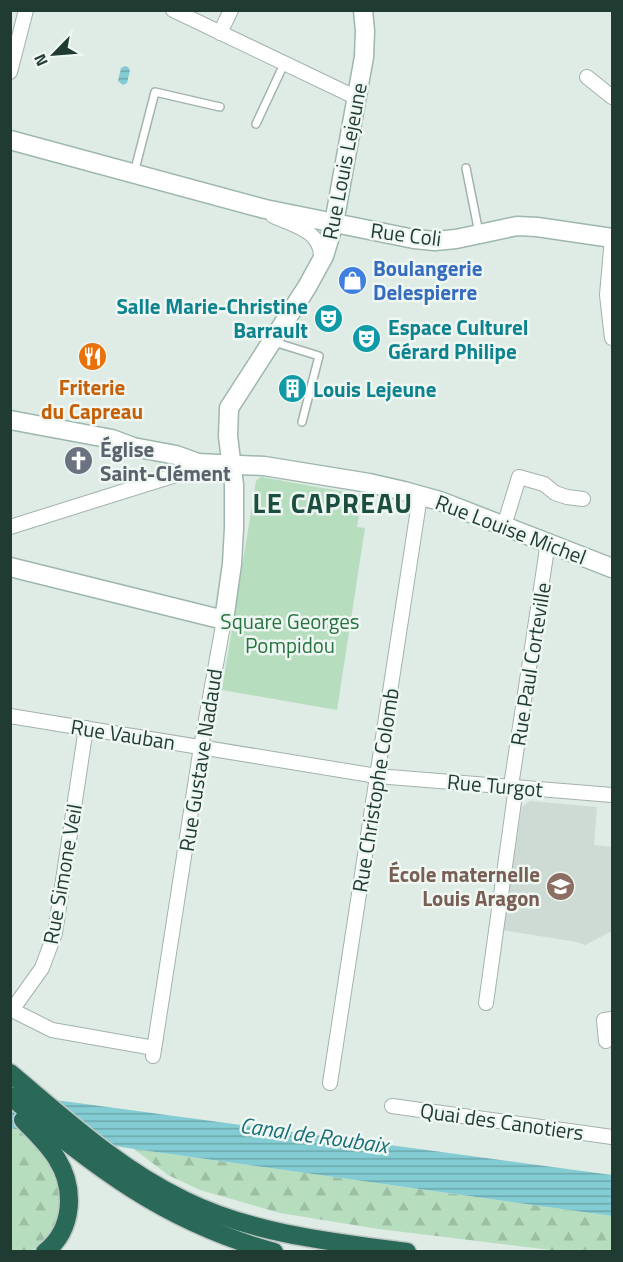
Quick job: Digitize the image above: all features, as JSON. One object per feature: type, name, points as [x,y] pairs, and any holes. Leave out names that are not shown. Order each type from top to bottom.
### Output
[{"type":"highway","points":[[10,1064],[87,1137]]},
{"type":"highway","points":[[10,1073],[87,1137],[141,1176],[185,1201],[213,1213],[265,1228],[310,1238],[407,1251]]},
{"type":"highway","points":[[10,1096],[90,1161],[136,1193],[180,1217],[224,1236],[274,1251]]},
{"type":"highway","points":[[10,1109],[40,1137],[56,1157],[66,1178],[70,1204],[65,1226],[45,1251]]},
{"type":"street","points":[[10,72],[26,10]]},
{"type":"street","points":[[172,10],[357,98]]},
{"type":"street","points":[[220,33],[231,10]]},
{"type":"street","name":"Rue Louis Lejeune","points":[[231,464],[228,436],[229,408],[320,264],[334,224],[364,57],[363,10]]},
{"type":"street","points":[[587,77],[612,97]]},
{"type":"street","name":"Rue Coli","points":[[10,140],[244,204],[334,224],[426,240],[446,240],[509,227],[527,226],[612,238]]},
{"type":"street","points":[[244,204],[312,234],[319,243],[320,264]]},
{"type":"street","points":[[612,238],[607,295],[612,338]]},
{"type":"street","name":"Rue Louise Michel","points":[[10,420],[115,440],[133,447],[198,463],[257,466],[348,479],[420,496],[548,542],[612,568]]},
{"type":"street","points":[[10,527],[179,474],[198,463]]},
{"type":"street","name":"Rue Gustave Nadaud","points":[[11,1009],[52,1030],[153,1052],[201,747],[224,620],[234,540],[235,507],[231,464]]},
{"type":"street","points":[[504,526],[519,477],[544,484],[555,493],[567,498],[583,499]]},
{"type":"street","name":"Rue Christophe Colomb","points":[[330,1083],[420,496]]},
{"type":"street","name":"Rue Paul Corteville","points":[[486,1003],[548,542]]},
{"type":"street","points":[[10,567],[224,620]]},
{"type":"street","name":"Rue Vauban","points":[[10,716],[377,776]]},
{"type":"street","name":"Rue Simone Veil","points":[[11,1009],[42,968],[55,933],[86,728]]},
{"type":"street","name":"Rue Turgot","points":[[377,776],[612,795]]},
{"type":"street","points":[[606,1041],[604,1020],[612,1019]]},
{"type":"street","name":"Quai des Canotiers","points":[[392,1106],[612,1137]]},
{"type":"lane","points":[[256,124],[284,64]]},
{"type":"lane","points":[[133,174],[155,92],[220,107]]},
{"type":"lane","points":[[466,168],[479,234]]},
{"type":"lane","points":[[271,342],[319,356],[302,422]]},
{"type":"shaded area","name":"École maternelle Louis Aragon","points":[[530,801],[597,807],[594,845],[612,847],[612,931],[585,945],[502,930],[522,807]]},
{"type":"green space","name":"Square Georges Pompidou","points":[[261,477],[362,495],[357,527],[365,528],[337,710],[222,690],[256,481]]},
{"type":"green space","points":[[11,1128],[24,1131],[47,1159],[56,1175],[60,1195],[59,1216],[54,1230],[44,1242],[31,1251],[11,1252]]},
{"type":"green space","points":[[134,1149],[612,1216],[612,1251],[559,1251],[379,1229],[280,1213],[200,1190],[168,1175]]},
{"type":"water","points":[[125,66],[130,70],[127,83],[123,85],[118,81],[121,68]]},
{"type":"water","name":"Canal de Roubaix","points":[[11,1094],[612,1175],[612,1216],[134,1149],[24,1131],[11,1128]]},
{"type":"place","name":"Boulangerie Delespierre","points":[[352,280]]},
{"type":"place","name":"Salle Marie-Christine Barrault","points":[[329,318]]},
{"type":"place","name":"Espace Culturel Gérard Philipe","points":[[367,339]]},
{"type":"place","name":"Friterie du Capreau","points":[[92,356]]},
{"type":"place","name":"Louis Lejeune","points":[[292,389]]},
{"type":"place","name":"Église Saint-Clément","points":[[79,461]]},
{"type":"place","name":"École maternelle Louis Aragon","points":[[561,886]]},
{"type":"district","name":"LE CAPREAU","points":[[333,502]]}]
